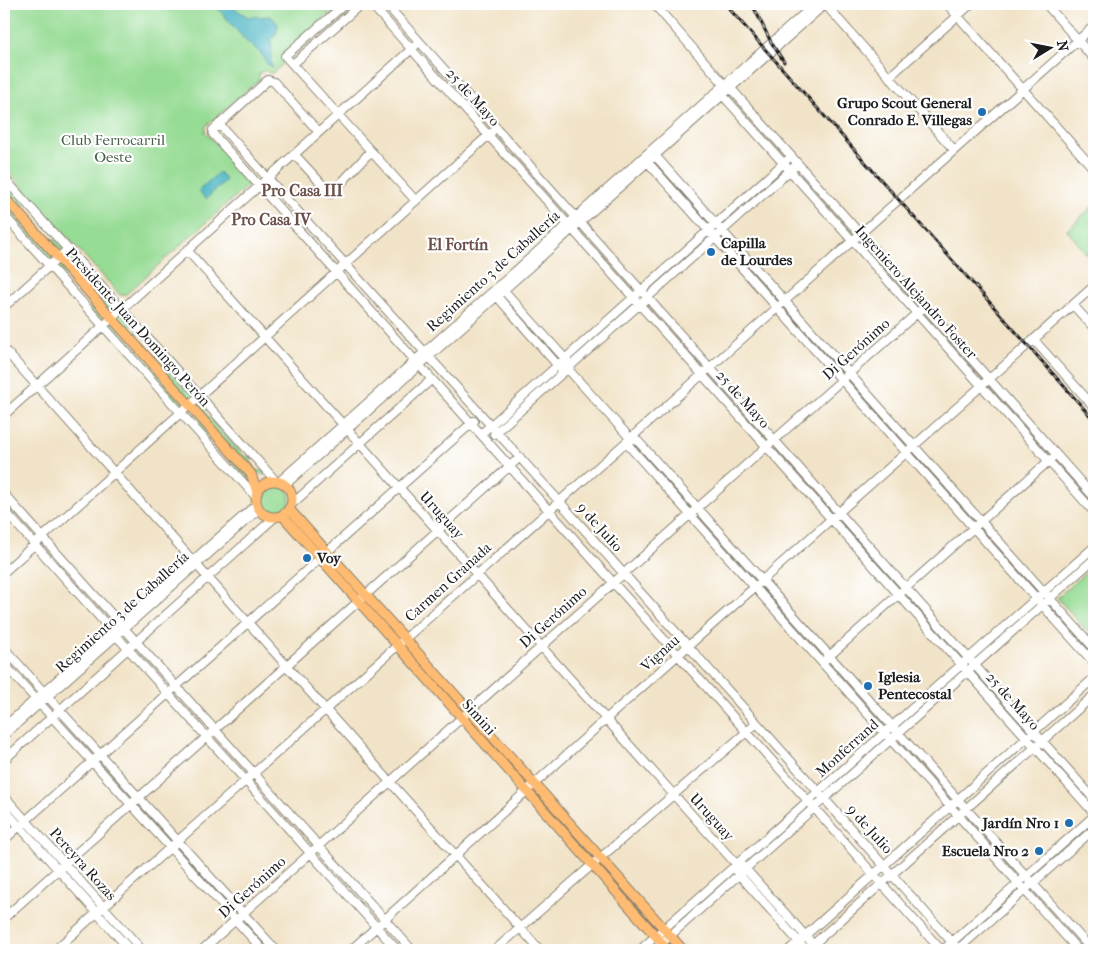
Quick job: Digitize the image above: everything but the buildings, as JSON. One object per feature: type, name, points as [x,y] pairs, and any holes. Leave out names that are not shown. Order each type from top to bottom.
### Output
[{"type":"main road","name":"Presidente Juan Domingo Perón","points":[[4,197],[251,474],[257,500]]},
{"type":"main road","points":[[251,474],[279,481],[292,493],[284,511],[263,513],[257,500],[265,482],[279,481]]},
{"type":"main road","name":"Simini","points":[[284,511],[327,552],[683,950]]},
{"type":"main road","name":"Simini","points":[[284,511],[320,558],[662,943]]},
{"type":"street","points":[[345,4],[285,56],[416,201]]},
{"type":"street","points":[[292,64],[361,4]]},
{"type":"street","name":"25 de Mayo","points":[[371,4],[1094,814]]},
{"type":"street","name":"25 de Mayo","points":[[386,4],[1094,799]]},
{"type":"street","name":"Ingeniero Alejandro Foster","points":[[654,4],[1094,497]]},
{"type":"street","points":[[766,51],[815,4]]},
{"type":"street","points":[[766,51],[825,4],[954,150]]},
{"type":"street","points":[[947,4],[1094,169]]},
{"type":"street","points":[[889,76],[971,4]]},
{"type":"street","points":[[1046,4],[1094,59]]},
{"type":"street","name":"Carmen Granada","points":[[55,950],[1094,26]]},
{"type":"street","points":[[4,414],[420,42]]},
{"type":"street","name":"Regimiento 3 de Caballería","points":[[279,481],[345,427],[766,51]]},
{"type":"street","points":[[219,124],[268,80],[274,82],[319,132]]},
{"type":"street","name":"Ingeniero Alejandro Foster","points":[[720,92],[1094,512]]},
{"type":"street","name":"9 de Julio","points":[[942,950],[213,134],[213,130],[219,124],[520,457],[958,950]]},
{"type":"street","points":[[4,572],[496,128]]},
{"type":"street","points":[[294,154],[331,194],[371,151]]},
{"type":"street","points":[[652,153],[1094,648]]},
{"type":"street","points":[[1087,161],[1094,155]]},
{"type":"street","points":[[481,434],[494,428],[567,368],[708,230],[791,156]]},
{"type":"street","points":[[645,159],[1094,663]]},
{"type":"street","points":[[644,294],[722,231],[798,164]]},
{"type":"street","points":[[4,178],[199,396],[279,481]]},
{"type":"street","points":[[4,197],[12,188]]},
{"type":"street","points":[[4,215],[257,500]]},
{"type":"street","points":[[4,307],[68,249]]},
{"type":"street","name":"Uruguay","points":[[188,250],[606,720],[737,864],[742,865],[746,869],[805,936],[811,949]]},
{"type":"street","name":"Vignau","points":[[351,950],[606,720],[1094,286]]},
{"type":"street","points":[[501,287],[566,359],[569,363],[567,368]]},
{"type":"street","points":[[494,294],[558,366],[562,370],[567,368]]},
{"type":"street","points":[[487,440],[494,428],[558,366],[637,301]]},
{"type":"street","points":[[1073,305],[1094,328]]},
{"type":"street","name":"Di Gerónimo","points":[[202,950],[541,646],[925,306]]},
{"type":"street","points":[[1031,342],[1094,407]]},
{"type":"street","points":[[4,349],[540,950]]},
{"type":"street","points":[[567,368],[630,438],[637,440],[1093,950]]},
{"type":"street","points":[[4,760],[432,379]]},
{"type":"street","points":[[4,840],[481,415]]},
{"type":"street","points":[[630,438],[629,446],[1078,950]]},
{"type":"street","points":[[822,663],[1056,454]]},
{"type":"street","points":[[4,918],[520,457]]},
{"type":"street","points":[[4,494],[412,950]]},
{"type":"street","name":"Regimiento 3 de Caballería","points":[[4,735],[37,702],[195,562],[257,500]]},
{"type":"street","points":[[4,510],[397,950]]},
{"type":"street","name":"Monferrand","points":[[654,950],[662,943],[667,932],[737,864],[1094,547]]},
{"type":"street","name":"Monferrand","points":[[667,932],[746,869],[1094,559]]},
{"type":"street","points":[[4,648],[276,950]]},
{"type":"street","points":[[4,664],[263,950]]},
{"type":"street","points":[[789,950],[1094,678]]},
{"type":"street","points":[[737,864],[735,870],[739,875],[799,942],[811,949],[1094,695]]},
{"type":"street","name":"Regimiento 3 de Caballería","points":[[4,727],[37,702]]},
{"type":"street","points":[[495,950],[600,857],[757,723]]},
{"type":"street","name":"Pereyra Rozas","points":[[4,796],[142,950]]},
{"type":"street","name":"Pereyra Rozas","points":[[4,809],[130,950]]},
{"type":"street","points":[[942,950],[1094,814]]},
{"type":"street","points":[[958,950],[1094,829]]},
{"type":"street","name":"Monferrand","points":[[640,950],[662,943]]},
{"type":"green space","name":"Club Ferrocarril Oeste","points":[[4,4],[340,4],[283,54],[282,65],[271,74],[265,70],[259,74],[259,80],[206,126],[205,132],[250,181],[249,184],[125,295],[120,295],[4,167]]},
{"type":"green space","points":[[4,181],[26,206],[21,207],[50,239],[56,239],[79,265],[74,266],[96,291],[102,290],[104,292],[99,294],[106,301],[111,301],[133,325],[128,326],[133,331],[138,330],[141,333],[136,335],[174,377],[179,376],[184,381],[179,383],[184,389],[189,387],[209,409],[204,411],[210,418],[216,417],[219,420],[213,422],[245,457],[251,456],[254,459],[249,461],[257,471],[264,470],[266,475],[253,472],[4,194]]},
{"type":"green space","points":[[4,201],[249,475],[252,487],[242,479],[247,478],[192,418],[188,419],[167,395],[172,394],[116,332],[111,333],[89,308],[93,306],[62,271],[56,272],[33,245],[38,244],[8,211],[4,212]]},
{"type":"green space","points":[[1094,205],[1094,263],[1067,230]]},
{"type":"green space","points":[[274,483],[280,484],[285,488],[289,493],[289,505],[285,510],[280,514],[274,515],[268,514],[263,510],[259,505],[258,499],[259,493],[263,488],[268,484]]},
{"type":"green space","points":[[1094,565],[1094,638],[1057,598]]},
{"type":"water","points":[[214,4],[231,4],[232,7],[248,17],[271,16],[278,24],[276,35],[271,39],[272,56],[270,61],[272,67],[267,64],[262,54],[247,42]]},
{"type":"water","points":[[219,172],[226,180],[206,199],[198,191]]},
{"type":"railway","points":[[725,4],[1094,420]]},
{"type":"railway","points":[[752,4],[771,42],[784,62]]},
{"type":"place","name":"Grupo Scout General Conrado E. Villegas","points":[[982,112]]},
{"type":"place","name":"Capilla de Lourdes","points":[[711,252]]},
{"type":"place","name":"Voy","points":[[307,558]]},
{"type":"place","name":"Iglesia Pentecostal","points":[[868,686]]},
{"type":"place","name":"Jardín Nro 1","points":[[1069,823]]},
{"type":"place","name":"Escuela Nro 2","points":[[1039,851]]},
{"type":"district","name":"Pro Casa III","points":[[302,190]]},
{"type":"district","name":"Pro Casa IV","points":[[271,219]]},
{"type":"district","name":"El Fortín","points":[[458,244]]}]
